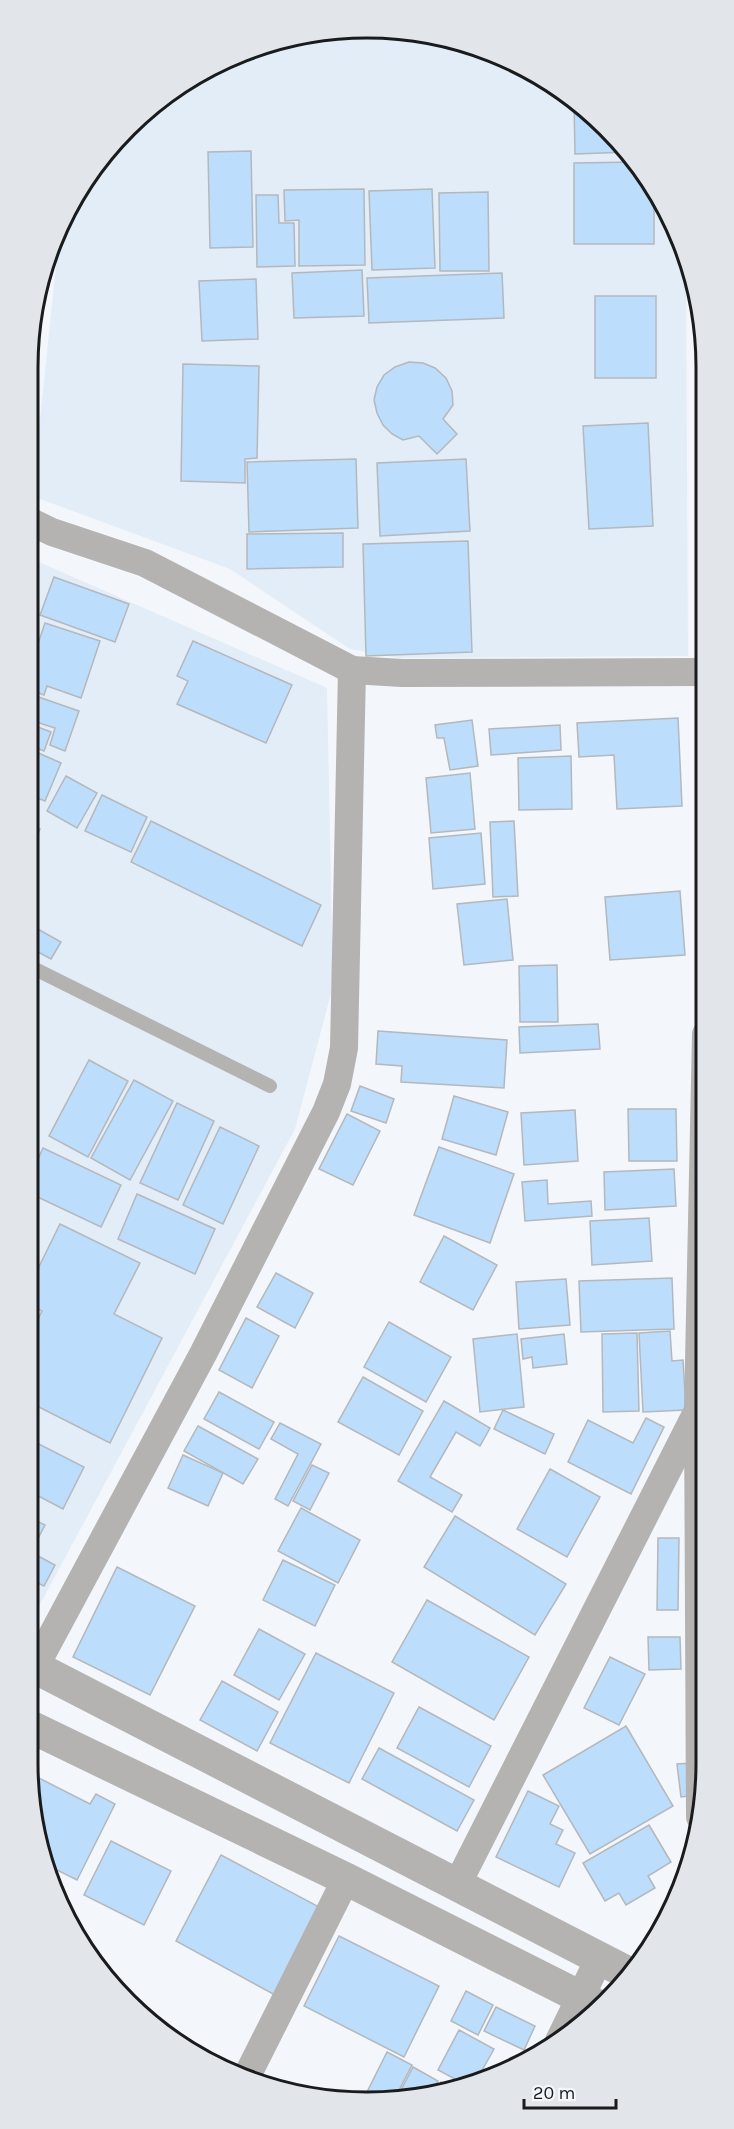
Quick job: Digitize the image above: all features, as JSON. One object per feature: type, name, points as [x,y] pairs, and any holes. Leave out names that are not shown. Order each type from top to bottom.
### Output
[{"type":"street","points":[[38,526],[51,532],[145,563],[352,670],[402,673],[696,672]]},
{"type":"street","points":[[38,1652],[203,1353],[326,1112],[337,1084],[344,1047],[352,670]]},
{"type":"street","points":[[457,1886],[696,1413]]},
{"type":"street","points":[[38,1669],[622,1970]]},
{"type":"street","points":[[38,1730],[346,1879],[588,2002],[599,1959]]},
{"type":"street","points":[[250,2070],[346,1879]]},
{"type":"street","points":[[500,1956],[518,1918]]},
{"type":"lane","points":[[38,970],[270,1086]]},
{"type":"shaded area","points":[[345,38],[389,38],[431,44],[473,55],[513,71],[550,93],[600,134],[641,184],[663,221],[679,261],[686,287],[688,656],[398,658],[350,649],[230,569],[38,498],[38,439],[57,256],[71,221],[93,184],[119,150],[150,119],[184,93],[221,71],[261,55],[303,44]]},
{"type":"shaded area","points":[[38,562],[327,688],[333,986],[295,1129],[38,1608]]},
{"type":"building","points":[[574,111],[617,152],[575,154]]},
{"type":"building","points":[[251,151],[253,247],[210,248],[208,152]]},
{"type":"building","points":[[625,162],[654,205],[654,244],[574,244],[574,163]]},
{"type":"building","points":[[364,189],[365,265],[299,266],[299,220],[285,221],[284,190]]},
{"type":"building","points":[[432,189],[435,268],[372,270],[369,191]]},
{"type":"building","points":[[488,192],[489,271],[440,271],[439,193]]},
{"type":"building","points":[[256,195],[278,195],[279,223],[294,223],[295,266],[257,267]]},
{"type":"building","points":[[362,270],[364,316],[294,318],[292,273]]},
{"type":"building","points":[[502,273],[504,318],[369,323],[367,278]]},
{"type":"building","points":[[256,279],[258,339],[202,341],[199,281]]},
{"type":"building","points":[[595,296],[656,296],[656,378],[595,378]]},
{"type":"building","points":[[409,362],[423,363],[435,368],[446,378],[452,391],[453,405],[443,419],[457,434],[437,454],[419,436],[403,440],[392,434],[383,425],[377,413],[374,400],[377,387],[384,375],[395,367]]},
{"type":"building","points":[[183,364],[259,366],[257,458],[245,459],[245,483],[181,481]]},
{"type":"building","points":[[648,423],[653,526],[589,529],[583,426]]},
{"type":"building","points":[[356,459],[358,528],[249,532],[247,462]]},
{"type":"building","points":[[466,459],[470,531],[380,536],[377,463]]},
{"type":"building","points":[[343,533],[343,567],[247,569],[247,534]]},
{"type":"building","points":[[468,541],[472,652],[366,656],[363,544]]},
{"type":"building","points":[[54,577],[129,604],[115,642],[40,615]]},
{"type":"building","points":[[45,623],[100,641],[81,698],[47,686],[44,695],[38,693],[38,644]]},
{"type":"building","points":[[193,641],[292,685],[266,743],[177,704],[188,681],[177,676]]},
{"type":"building","points":[[38,697],[79,711],[65,751],[50,745],[55,728],[38,723]]},
{"type":"building","points":[[678,718],[682,806],[617,809],[614,755],[579,757],[577,723]]},
{"type":"building","points":[[472,720],[478,766],[450,770],[444,738],[437,738],[435,725]]},
{"type":"building","points":[[560,725],[561,750],[491,755],[489,729]]},
{"type":"building","points":[[38,727],[51,732],[44,751],[38,749]]},
{"type":"building","points":[[38,753],[61,763],[45,801],[38,798]]},
{"type":"building","points":[[571,756],[572,809],[519,810],[518,758]]},
{"type":"building","points":[[470,773],[475,829],[431,833],[426,778]]},
{"type":"building","points":[[66,776],[97,793],[77,828],[47,811]]},
{"type":"building","points":[[102,795],[147,817],[131,852],[85,831]]},
{"type":"building","points":[[151,821],[321,905],[302,946],[131,862]]},
{"type":"building","points":[[514,821],[518,896],[493,897],[490,822]]},
{"type":"building","points":[[481,833],[485,884],[433,889],[429,838]]},
{"type":"building","points":[[680,891],[685,955],[610,960],[605,897]]},
{"type":"building","points":[[507,899],[513,960],[464,965],[457,904]]},
{"type":"building","points":[[38,929],[61,942],[51,959],[38,952]]},
{"type":"building","points":[[557,965],[558,1022],[520,1022],[519,966]]},
{"type":"building","points":[[598,1024],[600,1049],[520,1053],[519,1027]]},
{"type":"building","points":[[378,1031],[507,1040],[504,1088],[401,1082],[402,1066],[376,1064]]},
{"type":"building","points":[[89,1060],[128,1081],[88,1157],[49,1136]]},
{"type":"building","points":[[134,1080],[173,1101],[130,1180],[91,1158]]},
{"type":"building","points":[[360,1086],[394,1099],[386,1123],[351,1111]]},
{"type":"building","points":[[454,1096],[508,1112],[496,1155],[442,1139]]},
{"type":"building","points":[[177,1103],[214,1121],[178,1200],[140,1183]]},
{"type":"building","points":[[628,1109],[676,1109],[677,1161],[629,1161]]},
{"type":"building","points":[[575,1110],[578,1161],[524,1165],[521,1113]]},
{"type":"building","points":[[347,1114],[380,1131],[353,1185],[319,1169]]},
{"type":"building","points":[[220,1127],[259,1146],[223,1224],[183,1205]]},
{"type":"building","points":[[439,1147],[514,1174],[490,1243],[414,1215]]},
{"type":"building","points":[[43,1148],[121,1185],[101,1227],[38,1197],[38,1159]]},
{"type":"building","points":[[674,1169],[676,1206],[605,1210],[604,1172]]},
{"type":"building","points":[[547,1180],[548,1204],[591,1201],[592,1216],[525,1221],[522,1182]]},
{"type":"building","points":[[137,1194],[215,1229],[195,1274],[118,1239]]},
{"type":"building","points":[[649,1218],[652,1261],[592,1265],[590,1221]]},
{"type":"building","points":[[60,1224],[140,1263],[114,1314],[162,1338],[110,1443],[38,1407],[38,1319],[42,1311],[38,1309],[38,1269]]},
{"type":"building","points":[[444,1236],[497,1265],[473,1310],[420,1282]]},
{"type":"building","points":[[276,1273],[313,1293],[295,1328],[257,1307]]},
{"type":"building","points":[[672,1278],[674,1329],[581,1332],[579,1281]]},
{"type":"building","points":[[566,1279],[570,1325],[519,1329],[516,1282]]},
{"type":"building","points":[[246,1318],[279,1336],[252,1388],[219,1370]]},
{"type":"building","points":[[389,1322],[451,1357],[426,1402],[364,1367]]},
{"type":"building","points":[[670,1331],[672,1361],[683,1360],[686,1410],[643,1412],[639,1333]]},
{"type":"building","points":[[637,1333],[639,1411],[603,1412],[602,1334]]},
{"type":"building","points":[[517,1334],[524,1407],[480,1412],[473,1339]]},
{"type":"building","points":[[564,1334],[567,1364],[533,1368],[532,1357],[523,1359],[521,1339]]},
{"type":"building","points":[[363,1377],[423,1411],[399,1455],[338,1422]]},
{"type":"building","points":[[219,1392],[274,1422],[259,1449],[204,1419]]},
{"type":"building","points":[[444,1401],[490,1428],[480,1446],[456,1432],[430,1477],[462,1495],[452,1512],[398,1481]]},
{"type":"building","points":[[503,1410],[554,1434],[545,1454],[494,1429]]},
{"type":"building","points":[[646,1418],[664,1427],[631,1494],[568,1462],[588,1420],[633,1443]]},
{"type":"building","points":[[280,1423],[321,1444],[288,1506],[275,1499],[298,1454],[271,1439]]},
{"type":"building","points":[[198,1426],[258,1459],[243,1484],[184,1451]]},
{"type":"building","points":[[38,1444],[84,1467],[63,1509],[38,1496]]},
{"type":"building","points":[[183,1455],[223,1473],[208,1506],[168,1488]]},
{"type":"building","points":[[312,1465],[329,1473],[310,1510],[293,1501]]},
{"type":"building","points":[[550,1469],[600,1497],[567,1557],[517,1529]]},
{"type":"building","points":[[301,1508],[360,1540],[338,1583],[278,1551]]},
{"type":"building","points":[[455,1516],[566,1584],[535,1635],[424,1567]]},
{"type":"building","points":[[38,1522],[45,1525],[38,1538]]},
{"type":"building","points":[[658,1538],[679,1538],[678,1610],[657,1610]]},
{"type":"building","points":[[38,1556],[55,1565],[44,1586],[38,1583]]},
{"type":"building","points":[[283,1560],[335,1585],[315,1626],[263,1600]]},
{"type":"building","points":[[117,1567],[195,1606],[150,1695],[73,1657]]},
{"type":"building","points":[[427,1600],[529,1657],[494,1720],[392,1662]]},
{"type":"building","points":[[259,1629],[305,1654],[279,1700],[234,1675]]},
{"type":"building","points":[[648,1637],[680,1637],[681,1669],[649,1670]]},
{"type":"building","points":[[316,1653],[394,1693],[349,1783],[270,1743]]},
{"type":"building","points":[[610,1657],[645,1674],[619,1725],[584,1708]]},
{"type":"building","points":[[222,1681],[278,1712],[257,1751],[200,1720]]},
{"type":"building","points":[[419,1707],[491,1746],[469,1787],[397,1748]]},
{"type":"building","points":[[626,1726],[673,1806],[590,1854],[543,1775]]},
{"type":"building","points":[[379,1748],[474,1800],[457,1831],[362,1779]]},
{"type":"building","points":[[692,1763],[695,1795],[681,1797],[677,1764]]},
{"type":"building","points":[[38,1778],[90,1804],[96,1794],[115,1804],[77,1880],[55,1868],[40,1805]]},
{"type":"building","points":[[528,1791],[559,1806],[550,1824],[563,1830],[556,1844],[575,1853],[559,1887],[496,1857]]},
{"type":"building","points":[[649,1825],[671,1862],[648,1876],[655,1888],[626,1905],[619,1893],[605,1901],[583,1863]]},
{"type":"building","points":[[111,1841],[171,1871],[144,1925],[84,1895]]},
{"type":"building","points":[[221,1855],[321,1908],[275,1995],[176,1941]]},
{"type":"building","points":[[339,1936],[439,1986],[404,2057],[304,2006]]},
{"type":"building","points":[[466,1991],[493,2005],[478,2035],[451,2021]]},
{"type":"building","points":[[496,2007],[535,2026],[524,2050],[484,2031]]},
{"type":"building","points":[[459,2030],[494,2049],[482,2070],[473,2074],[455,2079],[438,2070]]},
{"type":"building","points":[[387,2052],[412,2065],[399,2090],[367,2092]]},
{"type":"building","points":[[413,2067],[438,2081],[437,2084],[401,2090]]}]
